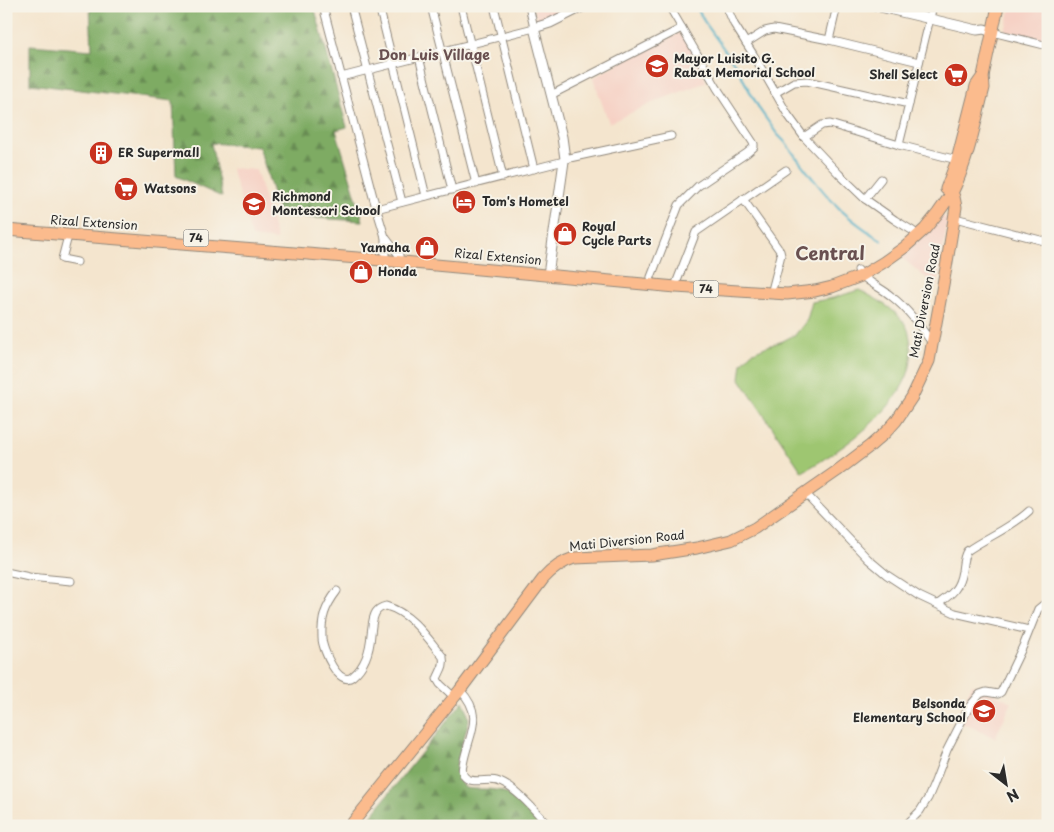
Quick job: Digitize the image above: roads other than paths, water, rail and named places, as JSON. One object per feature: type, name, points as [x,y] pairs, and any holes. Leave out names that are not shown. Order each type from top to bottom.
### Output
[{"type":"main road","name":"74","points":[[949,191],[957,160],[975,107],[984,88],[983,76],[988,30],[998,6]]},
{"type":"main road","name":"74","points":[[949,191],[961,173],[975,107]]},
{"type":"main road","name":"Rizal Extension","points":[[860,273],[913,231],[949,191]]},
{"type":"main road","name":"Rizal Extension","points":[[6,230],[68,236],[399,258],[548,272],[676,287],[772,291],[830,281],[860,273],[884,262],[918,235],[938,213],[949,191]]},
{"type":"main road","name":"Mati Diversion Road","points":[[350,826],[457,694],[543,579],[555,567],[564,561],[574,558],[652,555],[725,542],[743,535],[870,446],[896,421],[912,397],[922,377],[932,344],[955,218],[956,202],[949,191]]},
{"type":"main road","name":"Rizal Extension","points":[[6,223],[386,257]]},
{"type":"main road","name":"Rizal Extension","points":[[548,272],[651,278],[772,291]]},
{"type":"street","points":[[323,6],[385,237],[386,257]]},
{"type":"street","points":[[351,6],[402,202]]},
{"type":"street","points":[[378,6],[426,196]]},
{"type":"street","points":[[431,6],[476,184]]},
{"type":"street","points":[[461,6],[503,177]]},
{"type":"street","points":[[494,6],[534,168]]},
{"type":"street","points":[[529,6],[563,144],[564,160],[548,272]]},
{"type":"street","points":[[342,77],[534,28],[550,23],[584,6]]},
{"type":"street","points":[[651,278],[679,205],[698,186],[754,147],[754,144],[717,88],[669,6]]},
{"type":"street","points":[[728,6],[730,16],[788,115],[804,137],[844,180],[865,199],[913,231]]},
{"type":"street","points":[[829,40],[838,6]]},
{"type":"street","points":[[876,6],[931,13]]},
{"type":"street","points":[[899,6],[931,13],[977,30],[988,30],[1048,46]]},
{"type":"street","points":[[899,145],[931,13]]},
{"type":"street","points":[[551,95],[682,28]]},
{"type":"street","points":[[746,43],[765,32],[774,30],[829,40],[919,62]]},
{"type":"street","points":[[418,57],[452,190]]},
{"type":"street","points":[[775,93],[794,82],[807,80],[909,104]]},
{"type":"street","points":[[804,137],[822,125],[830,124],[957,160]]},
{"type":"street","points":[[376,209],[564,160],[671,136]]},
{"type":"street","points":[[677,281],[696,232],[786,170]]},
{"type":"street","points":[[865,199],[881,179]]},
{"type":"street","points":[[743,199],[780,251],[781,255],[772,291]]},
{"type":"street","points":[[955,218],[1048,242]]},
{"type":"street","points":[[68,236],[62,259],[77,262]]},
{"type":"street","points":[[385,237],[399,258]]},
{"type":"street","points":[[860,273],[901,305],[917,322],[932,344]]},
{"type":"street","points":[[805,493],[849,540],[881,569],[920,596],[955,612],[1029,630]]},
{"type":"street","points":[[938,604],[956,590],[964,555],[967,551],[995,535],[1029,511]]},
{"type":"street","points":[[6,572],[71,582]]},
{"type":"street","points":[[337,591],[325,609],[322,640],[336,671],[343,678],[347,679],[352,678],[357,673],[368,652],[373,622],[376,612],[381,607],[386,606],[400,612],[418,626],[443,657],[443,667],[437,679],[440,684],[471,704],[474,724],[464,756],[462,770],[464,776],[468,780],[496,780],[506,784],[549,826]]},
{"type":"street","points":[[905,826],[920,811],[928,798],[947,750],[969,707],[980,694],[986,692],[998,694],[1001,692],[1038,610],[1048,600]]},
{"type":"waterway","points":[[696,6],[704,21],[736,66],[760,110],[777,134],[836,205],[852,220],[882,241]]},
{"type":"place","name":"Mayor Luisito G. Rabat Memorial School","points":[[657,66]]},
{"type":"place","name":"Shell Select","points":[[956,75]]},
{"type":"place","name":"ER Supermall","points":[[101,153]]},
{"type":"place","name":"Watsons","points":[[126,189]]},
{"type":"place","name":"Tom's Hometel","points":[[464,202]]},
{"type":"place","name":"Richmond Montessori School","points":[[254,204]]},
{"type":"place","name":"Royal Cycle Parts","points":[[565,234]]},
{"type":"place","name":"Yamaha","points":[[427,248]]},
{"type":"place","name":"Honda","points":[[361,272]]},
{"type":"place","name":"Belsonda Elementary School","points":[[984,711]]},
{"type":"district","name":"Don Luis Village","points":[[434,55]]},
{"type":"district","name":"Central","points":[[830,254]]}]
